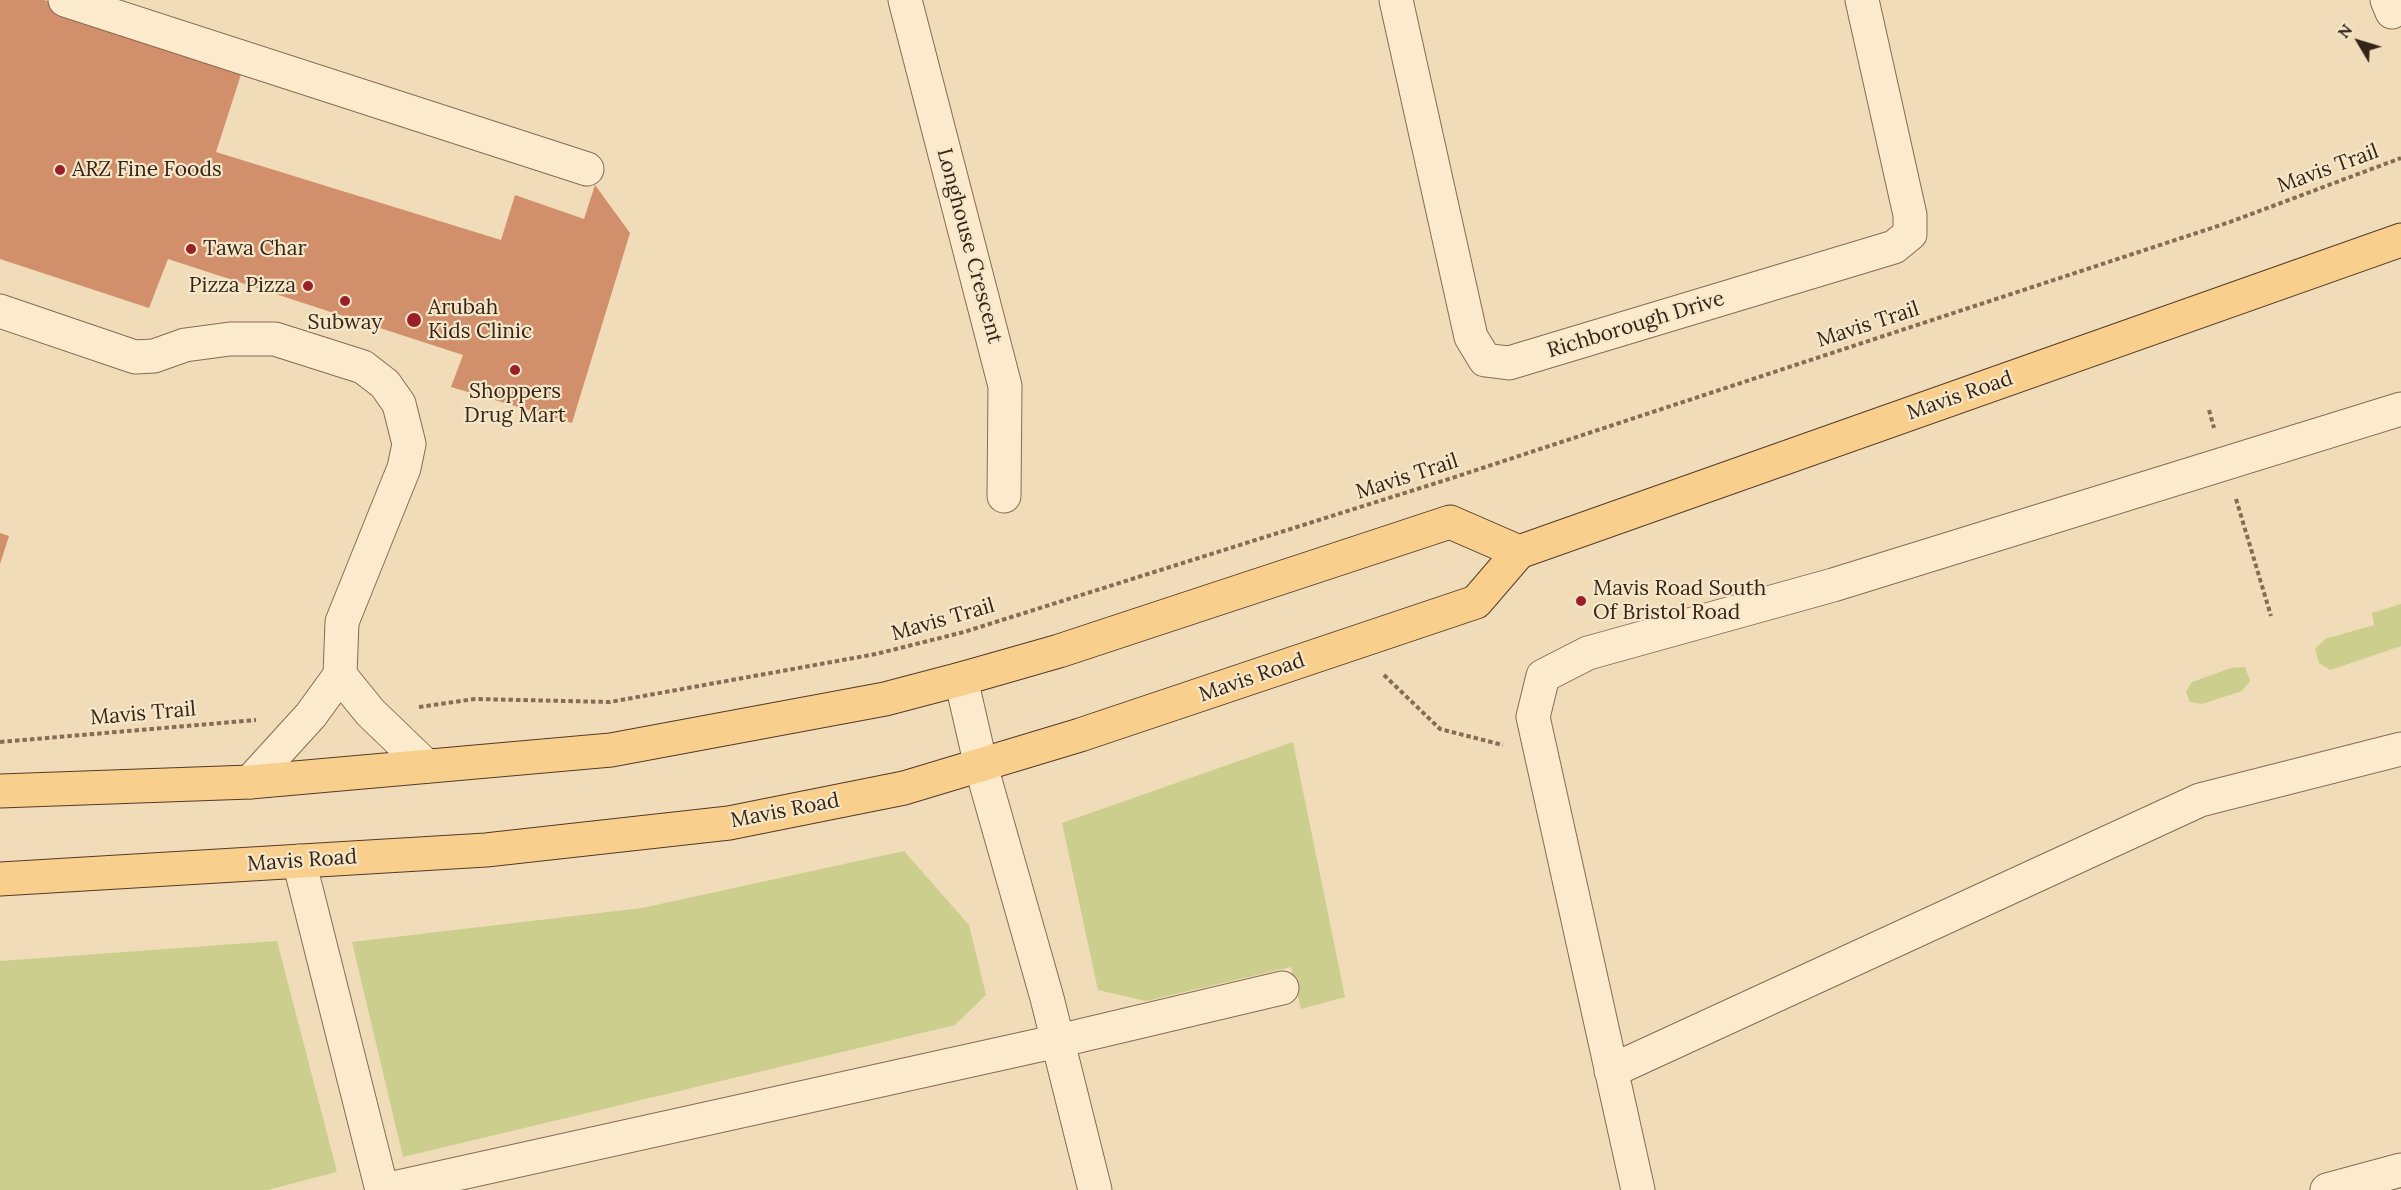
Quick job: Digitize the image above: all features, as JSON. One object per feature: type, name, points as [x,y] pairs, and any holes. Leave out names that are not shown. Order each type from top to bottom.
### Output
[{"type":"main road","name":"Mavis Road","points":[[0,879],[486,850],[729,823],[904,788],[981,766],[1476,602],[1519,552],[2401,240]]},
{"type":"main road","points":[[0,791],[250,782],[611,750],[885,699],[961,679],[1070,647],[1450,522],[1519,552]]},
{"type":"street","points":[[65,0],[587,169]]},
{"type":"street","name":"Longhouse Crescent","points":[[905,0],[1005,386],[1004,496]]},
{"type":"street","name":"Richborough Drive","points":[[1396,0],[1471,337],[1485,360],[1509,363],[1894,247],[1910,234],[1910,215],[1862,0]]},
{"type":"street","points":[[0,311],[135,357],[154,356],[185,345],[230,339],[275,339],[363,367],[385,384],[399,404],[409,444],[404,468],[342,622],[340,675],[311,716],[250,782]]},
{"type":"street","points":[[1638,1190],[1533,717],[1543,676],[1588,653],[1833,585],[2401,409]]},
{"type":"street","points":[[340,675],[370,712],[426,766]]},
{"type":"street","points":[[961,679],[981,766],[1058,1041],[1095,1190]]},
{"type":"street","points":[[1611,1071],[2200,800],[2401,749]]},
{"type":"street","points":[[299,861],[383,1190],[1058,1041],[1282,988]]},
{"type":"street","points":[[2327,1190],[2401,1170]]},
{"type":"path","name":"Mavis Trail","points":[[408,709],[475,699],[610,702],[876,654],[964,632],[1460,476],[2230,222],[2401,158]]},
{"type":"path","points":[[2209,410],[2271,616]]},
{"type":"path","points":[[1383,675],[1440,729],[1541,754]]},
{"type":"path","name":"Mavis Trail","points":[[0,742],[266,719]]},
{"type":"green space","points":[[2401,604],[2401,646],[2330,670],[2319,663],[2315,649],[2325,639],[2374,625],[2372,613]]},
{"type":"green space","points":[[2245,667],[2250,681],[2242,691],[2202,704],[2190,702],[2186,692],[2192,682],[2231,668]]},
{"type":"green space","points":[[1293,742],[1345,997],[1301,1009],[1291,967],[1146,1001],[1098,990],[1062,823]]},
{"type":"green space","points":[[904,851],[969,925],[986,995],[955,1025],[403,1157],[352,942],[642,908]]},
{"type":"green space","points":[[277,941],[337,1172],[267,1190],[0,1190],[0,961]]},
{"type":"building","points":[[0,0],[44,0],[245,62],[216,152],[501,240],[515,195],[584,219],[595,185],[630,233],[572,423],[451,387],[463,355],[168,259],[149,308],[0,259]]},
{"type":"building","points":[[0,533],[9,536],[0,564]]},
{"type":"place","name":"ARZ Fine Foods","points":[[60,170]]},
{"type":"place","name":"Tawa Char","points":[[191,249]]},
{"type":"place","name":"Pizza Pizza","points":[[308,286]]},
{"type":"place","name":"Subway","points":[[345,301]]},
{"type":"place","name":"Arubah Kids Clinic","points":[[414,320]]},
{"type":"place","name":"Shoppers Drug Mart","points":[[515,370]]},
{"type":"place","name":"Mavis Road South Of Bristol Road","points":[[1581,601]]}]
